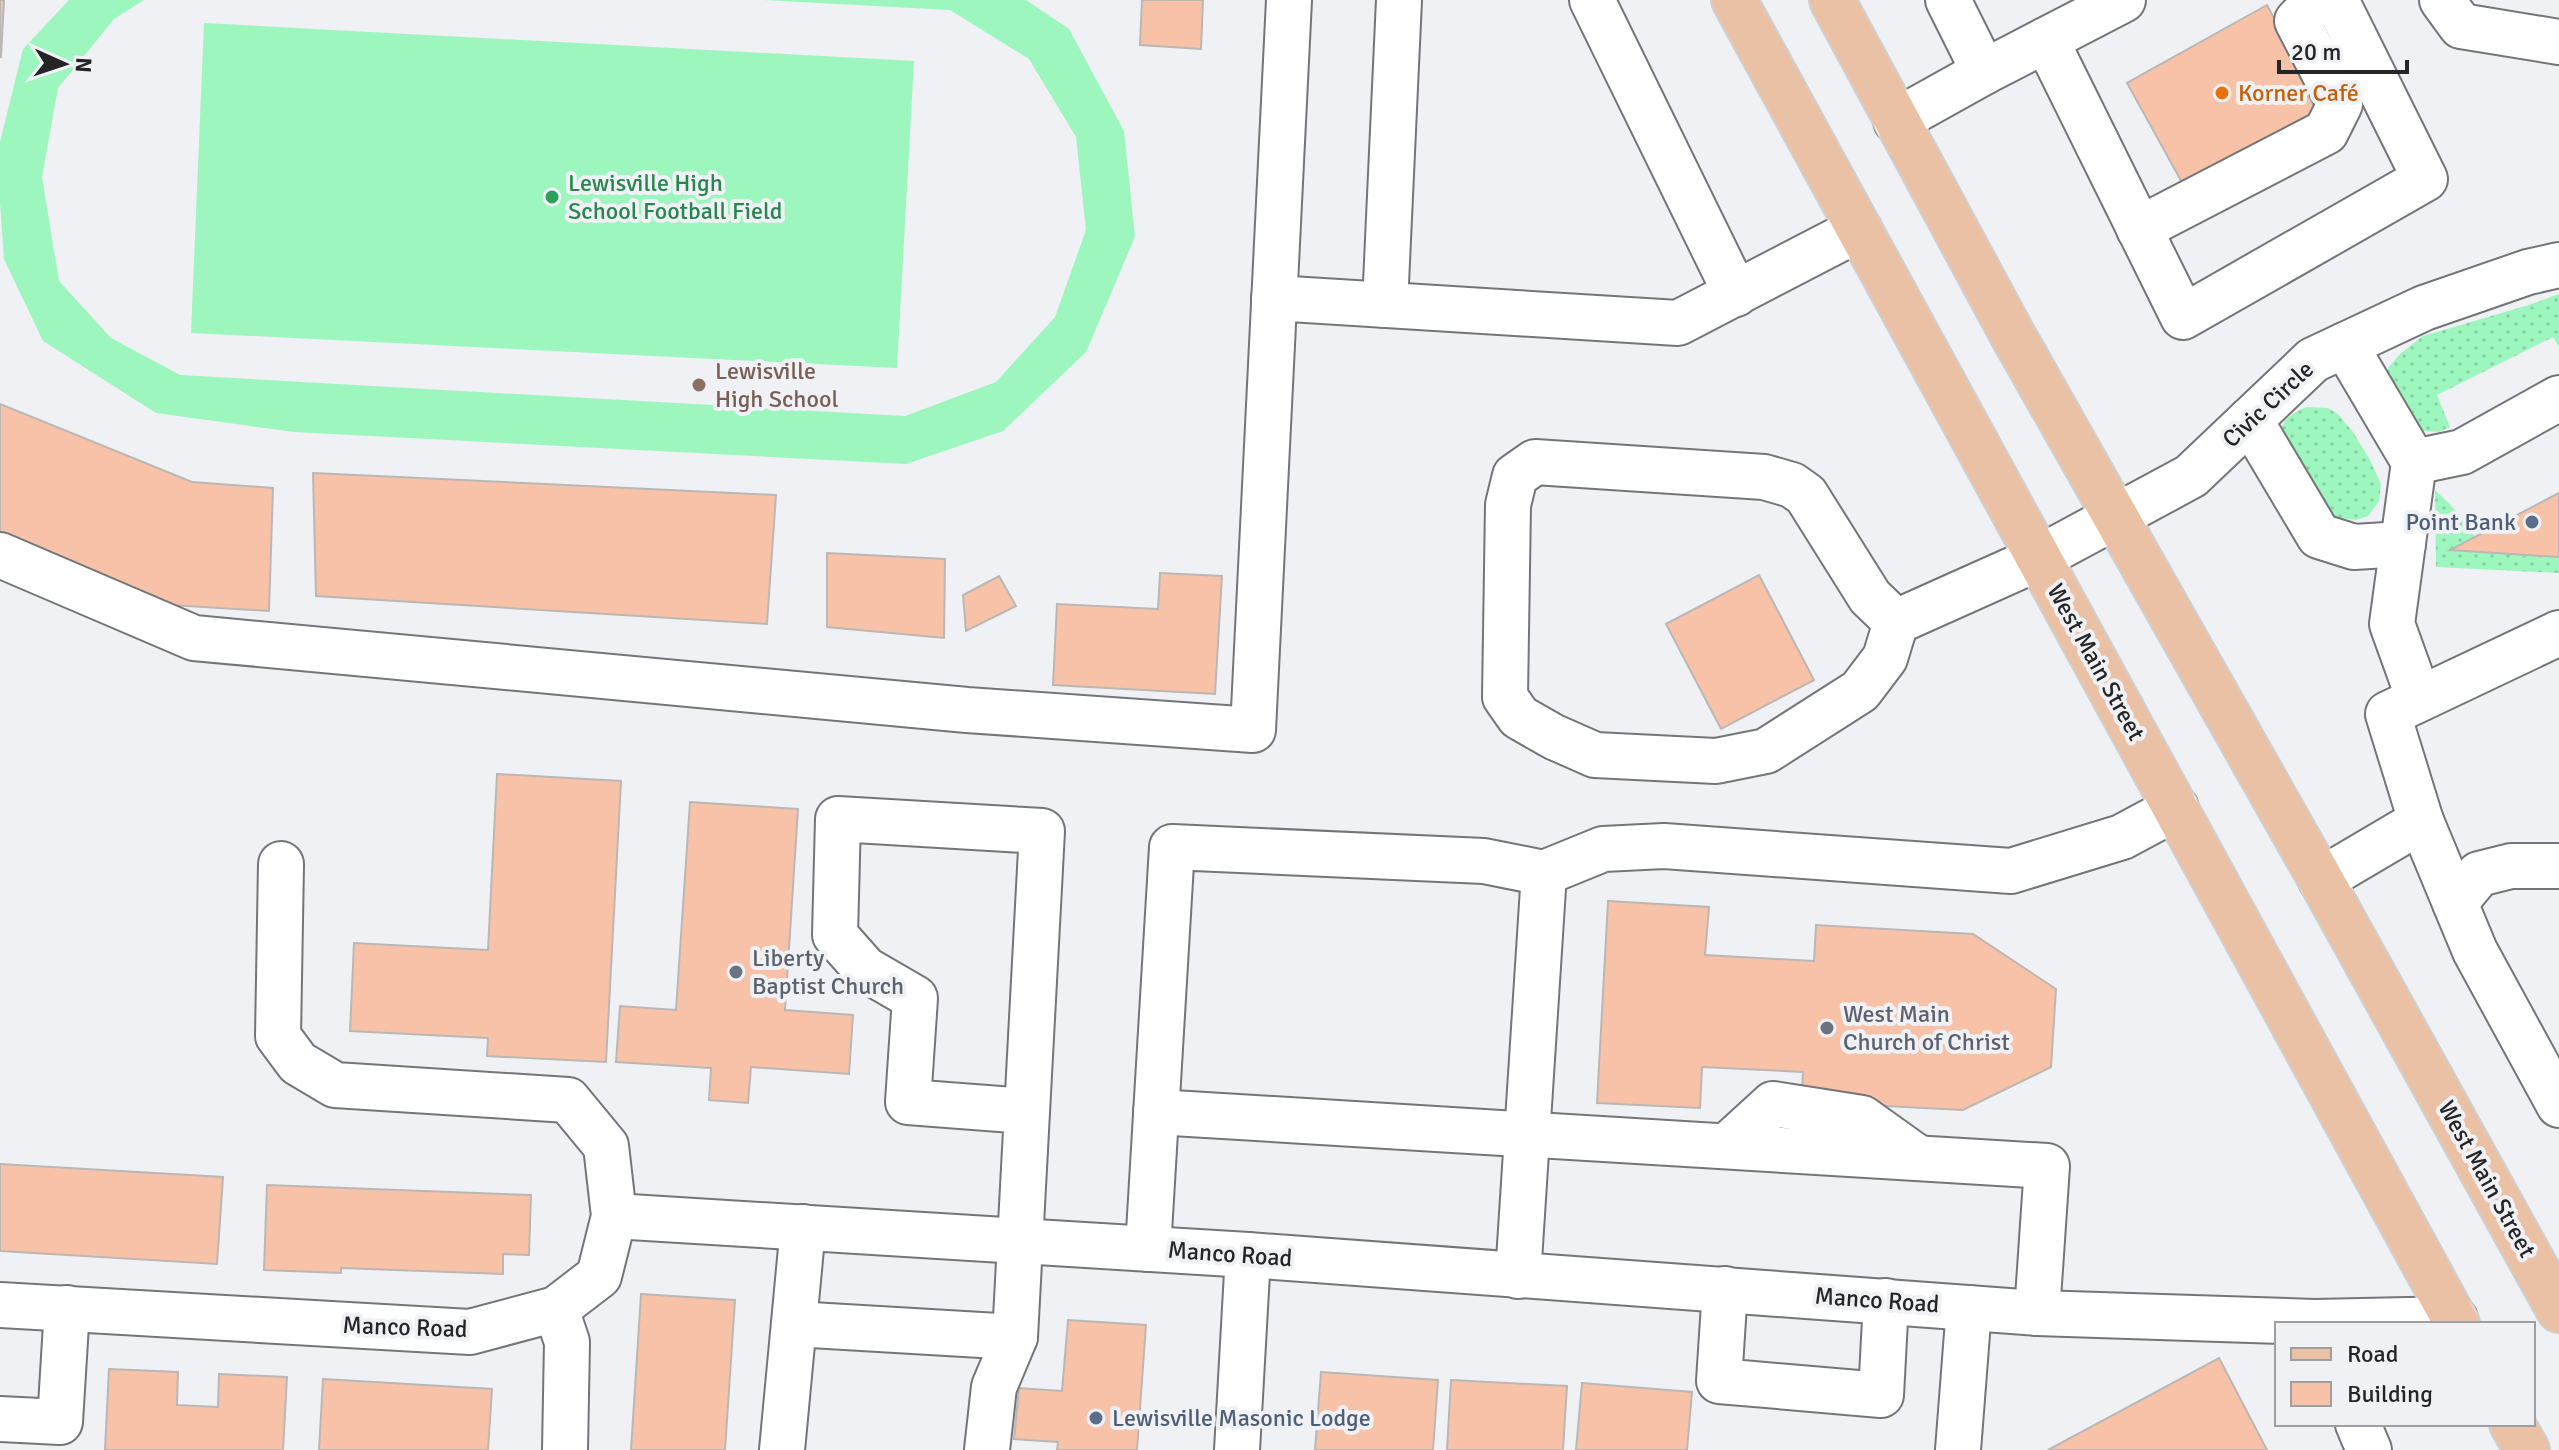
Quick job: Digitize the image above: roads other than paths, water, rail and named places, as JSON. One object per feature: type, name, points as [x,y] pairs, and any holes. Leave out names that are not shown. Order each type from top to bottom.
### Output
[{"type":"main road","name":"West Main Street","points":[[1734,0],[2456,1322]]},
{"type":"main road","name":"West Main Street","points":[[1832,0],[1896,121],[2559,1310]]},
{"type":"main road","points":[[2513,1426],[2527,1450]]},
{"type":"street","points":[[0,555],[194,638],[967,710],[1253,730],[1289,0]]},
{"type":"street","points":[[1385,305],[1399,0]]},
{"type":"street","points":[[1592,0],[1736,294]]},
{"type":"street","points":[[1948,0],[1984,72]]},
{"type":"street","points":[[1896,121],[2122,0]]},
{"type":"street","points":[[2139,229],[2326,132],[2340,104],[2297,21],[2317,0]]},
{"type":"street","points":[[2046,40],[2183,317],[2425,179],[2336,0]]},
{"type":"street","points":[[2442,0],[2461,26],[2559,42]]},
{"type":"street","points":[[1274,298],[1678,323],[1859,229]]},
{"type":"street","name":"Civic Circle","points":[[1896,622],[2039,558],[2191,476],[2313,360],[2424,308],[2528,272],[2559,265]]},
{"type":"street","points":[[2345,345],[2414,462],[2392,624],[2419,699]]},
{"type":"street","points":[[2414,462],[2462,452],[2559,398]]},
{"type":"street","points":[[2250,420],[2319,536],[2354,547],[2403,544]]},
{"type":"street","points":[[1535,462],[1764,477],[1792,485],[1806,495],[1870,597],[1896,622],[1885,658],[1860,691],[1766,751],[1716,761],[1595,755],[1519,717],[1505,697],[1508,505],[1515,476],[1535,462]]},
{"type":"street","points":[[2559,633],[2388,714],[2421,821],[2475,951],[2559,1105]]},
{"type":"street","points":[[1148,1249],[1172,847],[1484,861],[1544,873],[1603,849],[1664,846],[2011,871],[2122,837],[2176,808]]},
{"type":"street","points":[[987,1450],[994,1387],[1015,1337],[1042,831],[838,819],[835,935],[865,969],[915,998],[908,1102],[1027,1111]]},
{"type":"street","points":[[2321,880],[2421,821]]},
{"type":"street","points":[[281,864],[278,1036],[298,1063],[335,1085],[568,1100],[606,1146],[614,1216]]},
{"type":"street","points":[[2455,903],[2479,874],[2511,866],[2559,866]]},
{"type":"street","points":[[1518,1276],[1544,873]]},
{"type":"street","points":[[1156,1112],[2047,1166],[2037,1313]]},
{"type":"street","name":"Manco Road","points":[[0,1305],[470,1332],[556,1309],[599,1276],[614,1216],[1248,1255],[2037,1313],[2287,1322]]},
{"type":"street","points":[[782,1450],[803,1227]]},
{"type":"street","points":[[1237,1450],[1248,1255]]},
{"type":"street","points":[[1725,1289],[1719,1381],[1881,1395],[1886,1301]]},
{"type":"street","points":[[0,1419],[60,1422],[67,1308]]},
{"type":"street","points":[[1958,1450],[1969,1308]]},
{"type":"street","points":[[556,1309],[567,1342],[565,1450]]},
{"type":"street","points":[[794,1324],[1015,1337]]},
{"type":"street","points":[[2359,1426],[2369,1450]]},
{"type":"place","name":"Korner Café","points":[[2222,93]]},
{"type":"place","name":"Lewisville High School Football Field","points":[[552,197]]},
{"type":"place","name":"Lewisville High School","points":[[699,385]]},
{"type":"place","name":"Point Bank","points":[[2532,522]]},
{"type":"place","name":"Liberty Baptist Church","points":[[736,972]]},
{"type":"place","name":"West Main Church of Christ","points":[[1827,1028]]},
{"type":"place","name":"Lewisville Masonic Lodge","points":[[1096,1418]]}]
